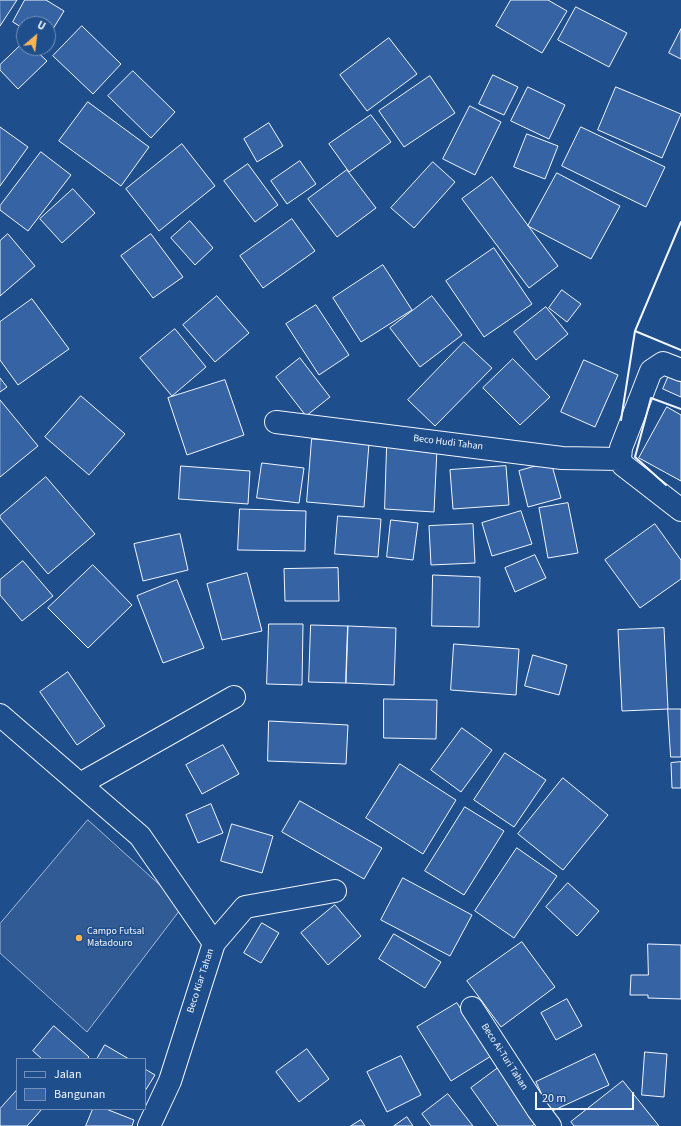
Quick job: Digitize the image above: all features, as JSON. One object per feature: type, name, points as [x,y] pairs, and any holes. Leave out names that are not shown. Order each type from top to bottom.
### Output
[{"type":"street","points":[[681,370],[663,363],[651,371],[621,448],[620,459],[623,465],[681,510]]},
{"type":"street","name":"Beco Hudi Tahan","points":[[276,422],[562,458],[620,459]]},
{"type":"street","points":[[80,784],[234,697]]},
{"type":"street","points":[[0,715],[140,836],[214,943]]},
{"type":"street","name":"Beco Kiar Tahan","points":[[149,1126],[170,1081],[214,943],[245,907],[335,892]]},
{"type":"street","name":"Beco Ai-Turi Tahan","points":[[472,1008],[550,1126]]},
{"type":"shaded area","name":"Campo Futsal Matadouro","points":[[88,820],[183,906],[87,1032],[0,953],[0,924]]},
{"type":"building","points":[[0,0],[17,0],[0,26]]},
{"type":"building","points":[[25,0],[46,0],[64,11],[56,24],[56,16],[16,16]]},
{"type":"building","points":[[511,0],[548,0],[567,11],[542,53],[496,26]]},
{"type":"building","points":[[576,7],[627,33],[609,67],[558,40]]},
{"type":"building","points":[[16,16],[16,24],[13,22]]},
{"type":"building","points":[[82,26],[121,64],[93,94],[53,56],[56,56],[56,53]]},
{"type":"building","points":[[681,29],[681,59],[669,53]]},
{"type":"building","points":[[389,38],[417,74],[367,111],[340,75]]},
{"type":"building","points":[[16,50],[16,56],[42,56],[47,61],[18,89],[0,70],[0,65]]},
{"type":"building","points":[[133,71],[175,112],[151,138],[108,96]]},
{"type":"building","points":[[493,75],[518,87],[504,115],[479,104]]},
{"type":"building","points":[[430,76],[455,113],[404,147],[379,111]]},
{"type":"building","points":[[528,87],[565,105],[549,139],[511,121]]},
{"type":"building","points":[[616,87],[681,114],[662,158],[598,130]]},
{"type":"building","points":[[88,102],[149,147],[121,186],[59,141]]},
{"type":"building","points":[[470,106],[501,122],[475,175],[443,159]]},
{"type":"building","points":[[371,115],[391,142],[349,172],[329,144]]},
{"type":"building","points":[[269,123],[283,146],[257,162],[244,139]]},
{"type":"building","points":[[0,127],[28,147],[0,186]]},
{"type":"building","points":[[581,127],[665,167],[646,207],[562,166]]},
{"type":"building","points":[[527,134],[558,146],[545,179],[514,167]]},
{"type":"building","points":[[182,144],[215,186],[159,231],[126,189]]},
{"type":"building","points":[[41,152],[71,175],[28,231],[0,210],[0,206]]},
{"type":"building","points":[[300,161],[316,184],[287,204],[271,181]]},
{"type":"building","points":[[433,162],[455,182],[414,228],[391,208]]},
{"type":"building","points":[[248,164],[278,205],[255,222],[224,181]]},
{"type":"building","points":[[347,170],[376,208],[337,237],[308,199]]},
{"type":"building","points":[[557,173],[620,206],[591,259],[528,226]]},
{"type":"building","points":[[492,177],[558,266],[529,288],[462,199]]},
{"type":"building","points":[[73,189],[95,213],[62,243],[40,219]]},
{"type":"building","points":[[292,219],[315,251],[263,288],[240,256]]},
{"type":"building","points":[[190,221],[213,248],[195,265],[171,238]]},
{"type":"building","points":[[8,234],[35,266],[0,296],[0,241]]},
{"type":"building","points":[[151,234],[183,277],[153,298],[121,256]]},
{"type":"building","points":[[494,248],[532,304],[484,337],[446,281]]},
{"type":"building","points":[[383,265],[412,310],[361,342],[333,298]]},
{"type":"building","points":[[562,290],[581,304],[567,322],[549,308]]},
{"type":"building","points":[[217,296],[249,333],[215,362],[183,325]]},
{"type":"building","points":[[432,296],[462,335],[420,367],[390,328]]},
{"type":"building","points":[[32,299],[69,349],[18,385],[0,360],[0,322]]},
{"type":"building","points":[[316,305],[349,355],[319,375],[286,324]]},
{"type":"building","points":[[546,307],[568,334],[536,360],[514,332]]},
{"type":"building","points":[[175,329],[206,367],[172,396],[140,358]]},
{"type":"building","points":[[464,342],[492,368],[435,426],[408,400]]},
{"type":"building","points":[[300,358],[330,397],[306,416],[276,377]]},
{"type":"building","points":[[513,359],[550,397],[520,425],[483,388]]},
{"type":"building","points":[[584,360],[618,375],[595,427],[561,412]]},
{"type":"building","points":[[670,373],[681,377],[681,397],[663,389]]},
{"type":"building","points":[[0,378],[7,387],[0,392]]},
{"type":"building","points":[[225,380],[244,435],[187,455],[168,398]]},
{"type":"building","points":[[81,396],[125,434],[89,475],[45,437]]},
{"type":"building","points":[[0,400],[38,446],[0,477]]},
{"type":"building","points":[[667,407],[681,415],[681,481],[639,458]]},
{"type":"building","points":[[312,439],[369,443],[364,507],[307,502]]},
{"type":"building","points":[[387,446],[437,449],[434,512],[385,509]]},
{"type":"building","points":[[551,462],[561,498],[528,507],[519,471]]},
{"type":"building","points":[[262,463],[304,468],[299,503],[257,498]]},
{"type":"building","points":[[181,466],[250,471],[248,504],[179,499]]},
{"type":"building","points":[[506,466],[509,505],[453,509],[450,470]]},
{"type":"building","points":[[46,477],[95,534],[48,574],[0,518],[0,516]]},
{"type":"building","points":[[568,503],[578,553],[548,558],[539,508]]},
{"type":"building","points":[[240,509],[306,511],[305,551],[238,550]]},
{"type":"building","points":[[521,511],[532,544],[492,556],[482,523]]},
{"type":"building","points":[[338,516],[381,519],[378,557],[335,554]]},
{"type":"building","points":[[391,520],[418,523],[413,560],[387,557]]},
{"type":"building","points":[[473,524],[475,563],[431,565],[429,526]]},
{"type":"building","points":[[655,524],[681,560],[681,579],[640,608],[605,560]]},
{"type":"building","points":[[180,534],[188,570],[143,581],[134,544]]},
{"type":"building","points":[[535,555],[546,578],[515,592],[505,568]]},
{"type":"building","points":[[23,561],[53,596],[22,621],[0,595],[0,580]]},
{"type":"building","points":[[93,565],[132,605],[88,648],[48,608]]},
{"type":"building","points":[[338,568],[339,601],[285,601],[284,569]]},
{"type":"building","points":[[247,573],[262,631],[222,640],[207,584]]},
{"type":"building","points":[[433,575],[480,577],[479,627],[432,626]]},
{"type":"building","points":[[177,580],[204,648],[163,663],[137,596]]},
{"type":"building","points":[[269,624],[303,624],[302,685],[267,684]]},
{"type":"building","points":[[311,625],[348,626],[346,683],[309,682]]},
{"type":"building","points":[[348,626],[396,628],[394,685],[346,683]]},
{"type":"building","points":[[664,628],[668,709],[622,711],[618,630]]},
{"type":"building","points":[[454,644],[519,649],[516,695],[451,690]]},
{"type":"building","points":[[533,655],[567,665],[559,695],[525,686]]},
{"type":"building","points":[[68,672],[105,726],[77,745],[40,692]]},
{"type":"building","points":[[384,699],[437,700],[436,739],[384,738]]},
{"type":"building","points":[[668,709],[681,709],[681,757],[671,757]]},
{"type":"building","points":[[269,721],[348,725],[346,764],[268,761]]},
{"type":"building","points":[[462,728],[492,750],[461,792],[431,770]]},
{"type":"building","points":[[223,745],[239,774],[202,794],[186,765]]},
{"type":"building","points":[[505,753],[546,780],[514,827],[474,800]]},
{"type":"building","points":[[681,762],[681,788],[672,788],[671,763]]},
{"type":"building","points":[[400,764],[456,800],[423,854],[366,818]]},
{"type":"building","points":[[563,778],[608,815],[563,870],[518,834]]},
{"type":"building","points":[[300,801],[382,848],[364,879],[282,832]]},
{"type":"building","points":[[211,804],[223,833],[198,843],[186,815]]},
{"type":"building","points":[[465,807],[504,831],[464,895],[425,871]]},
{"type":"building","points":[[232,824],[273,836],[262,873],[221,861]]},
{"type":"building","points":[[517,848],[557,876],[514,938],[475,911]]},
{"type":"building","points":[[403,878],[472,915],[450,956],[381,920]]},
{"type":"building","points":[[568,883],[599,911],[577,936],[546,907]]},
{"type":"building","points":[[335,905],[361,936],[328,965],[301,933]]},
{"type":"building","points":[[262,923],[279,933],[261,963],[244,953]]},
{"type":"building","points":[[394,934],[441,962],[425,988],[379,959]]},
{"type":"building","points":[[522,942],[555,987],[501,1027],[467,981]]},
{"type":"building","points":[[648,944],[681,945],[681,999],[648,998],[648,995],[630,995],[631,975],[648,975]]},
{"type":"building","points":[[567,999],[582,1026],[556,1040],[541,1013]]},
{"type":"building","points":[[457,1003],[491,1056],[451,1081],[417,1027]]},
{"type":"building","points":[[54,1026],[89,1057],[41,1058],[33,1051]]},
{"type":"building","points":[[105,1045],[127,1058],[98,1058]]},
{"type":"building","points":[[307,1049],[329,1079],[299,1102],[276,1072]]},
{"type":"building","points":[[645,1052],[667,1054],[664,1097],[642,1095]]},
{"type":"building","points":[[595,1054],[609,1085],[550,1112],[536,1082]]},
{"type":"building","points":[[401,1056],[421,1095],[387,1112],[367,1072]]},
{"type":"building","points":[[498,1068],[538,1122],[532,1126],[498,1126],[471,1088]]},
{"type":"building","points":[[146,1070],[155,1075],[146,1089]]},
{"type":"building","points":[[623,1081],[659,1126],[574,1126],[571,1122]]},
{"type":"building","points":[[16,1091],[16,1110],[41,1110],[27,1126],[0,1126],[0,1109]]},
{"type":"building","points":[[448,1094],[473,1126],[431,1126],[422,1114]]},
{"type":"building","points":[[93,1110],[109,1110],[134,1120],[132,1126],[86,1126]]},
{"type":"building","points":[[407,1117],[413,1126],[394,1126]]},
{"type":"building","points":[[361,1120],[365,1126],[351,1126]]},
{"type":"wall","points":[[681,222],[635,331],[681,350]]},
{"type":"wall","points":[[621,420],[635,331]]},
{"type":"wall","points":[[666,485],[635,457],[651,398],[681,409]]},
{"type":"place","name":"Campo Futsal Matadouro","points":[[79,938]]}]
